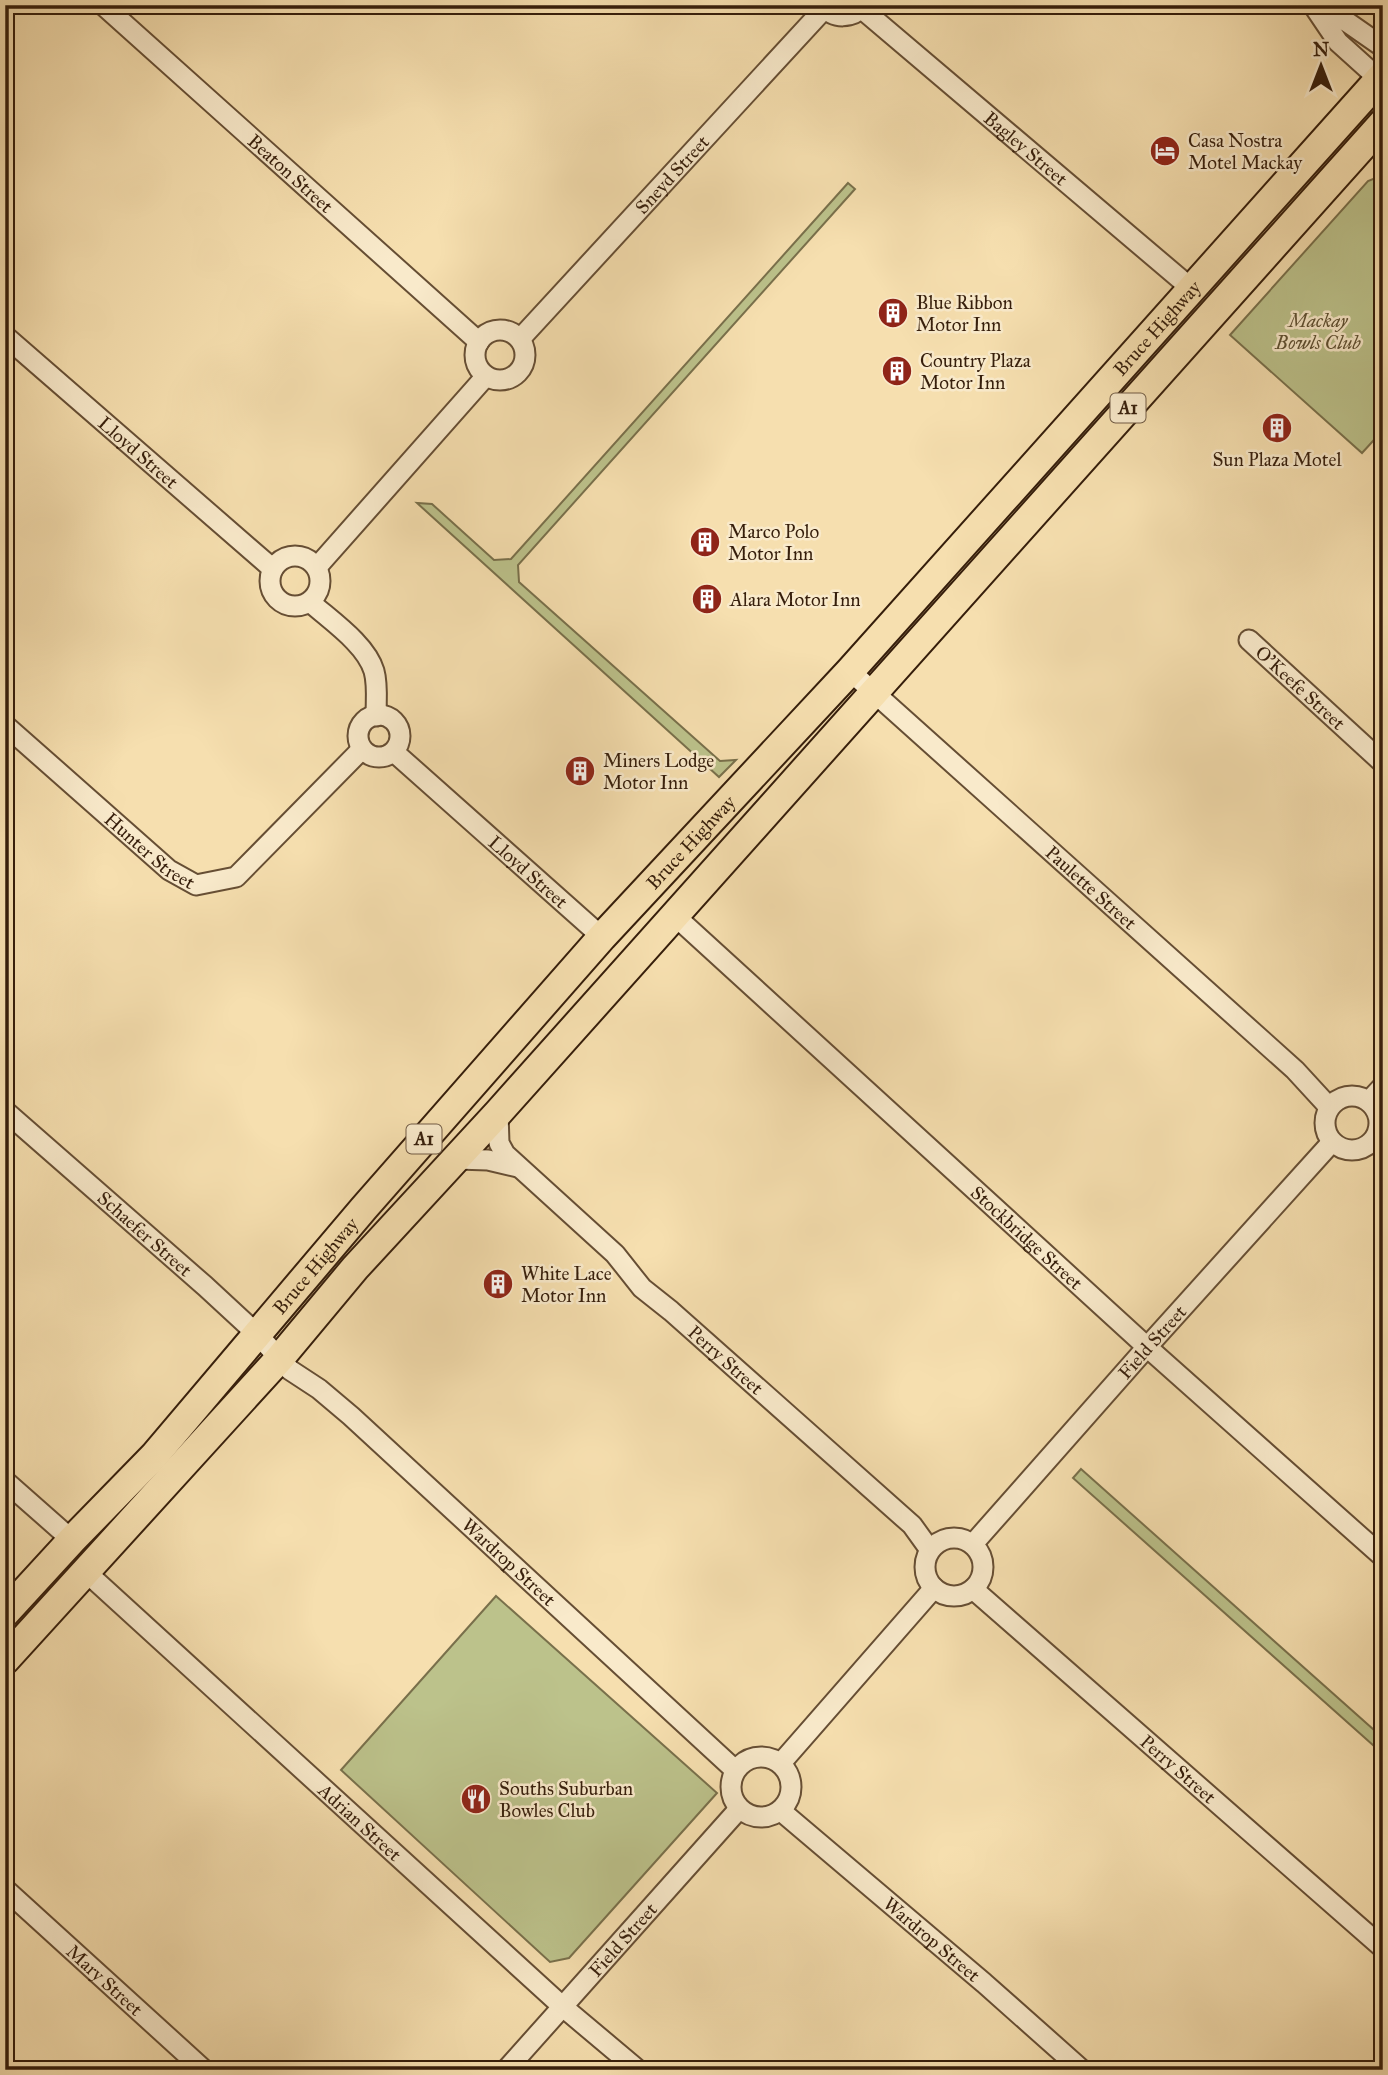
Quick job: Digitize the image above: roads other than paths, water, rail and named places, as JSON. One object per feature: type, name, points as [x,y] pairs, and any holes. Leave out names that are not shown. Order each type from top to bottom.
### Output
[{"type":"highway","name":"Bruce Highway","points":[[5,1613],[154,1456],[382,1188],[602,937],[850,671],[1381,78]]},
{"type":"highway","points":[[1198,281],[1255,239],[1359,124],[1369,118],[1383,115]]},
{"type":"highway","name":"Bruce Highway","points":[[5,1660],[280,1358],[355,1268],[498,1113],[873,693],[1371,148],[1383,123]]},
{"type":"street","name":"Beaton Street","points":[[103,5],[479,342]]},
{"type":"street","points":[[1314,5],[1347,22],[1383,47]]},
{"type":"street","points":[[1314,5],[1338,42],[1381,78]]},
{"type":"street","points":[[823,7],[833,15],[842,17],[852,15],[863,7]]},
{"type":"street","name":"Sneyd Street","points":[[520,340],[823,7]]},
{"type":"street","name":"Bagley Street","points":[[863,7],[1198,281]]},
{"type":"street","points":[[496,331],[513,334],[524,348],[524,365],[510,378],[501,380],[486,376],[478,366],[476,358],[479,342],[496,331]]},
{"type":"street","name":"Lloyd Street","points":[[5,336],[272,569]]},
{"type":"street","points":[[317,567],[486,376]]},
{"type":"street","points":[[290,556],[303,557],[317,567],[321,580],[319,589],[310,602],[301,606],[278,601],[270,586],[272,569],[290,556]]},
{"type":"street","points":[[310,602],[369,658],[377,687],[376,716]]},
{"type":"street","name":"O'Keefe Street","points":[[1249,640],[1383,763]]},
{"type":"street","name":"Paulette Street","points":[[850,671],[1295,1070],[1329,1107]]},
{"type":"street","points":[[376,716],[390,719],[400,731],[394,752],[380,758],[373,757],[362,749],[359,729],[369,718],[376,716]]},
{"type":"street","name":"Hunter Street","points":[[5,724],[169,870],[196,885],[236,877],[362,749]]},
{"type":"street","name":"Lloyd Street","points":[[394,752],[602,937]]},
{"type":"street","name":"Stockbridge Street","points":[[674,915],[1147,1347],[1383,1557]]},
{"type":"street","points":[[1369,1101],[1383,1086]]},
{"type":"street","points":[[1351,1095],[1369,1101],[1380,1124],[1376,1149],[1342,1149],[1332,1142],[1324,1125],[1329,1107],[1340,1098],[1351,1095]]},
{"type":"street","name":"Schaefer Street","points":[[5,1111],[205,1286],[280,1358]]},
{"type":"street","name":"Perry Street","points":[[498,1113],[499,1143],[505,1154],[615,1254],[642,1288],[912,1525],[930,1550]]},
{"type":"street","name":"Field Street","points":[[973,1544],[1332,1142]]},
{"type":"street","name":"Perry Street","points":[[457,1158],[488,1160],[522,1168]]},
{"type":"street","name":"Wardrop Street","points":[[280,1358],[290,1370],[319,1389],[351,1416],[735,1770]]},
{"type":"street","points":[[5,1481],[72,1540]]},
{"type":"street","points":[[954,1538],[973,1544],[982,1557],[983,1567],[981,1577],[973,1589],[953,1596],[934,1588],[927,1578],[925,1568],[930,1550],[942,1540],[954,1538]]},
{"type":"street","name":"Adrian Street","points":[[86,1572],[563,2007],[638,2070]]},
{"type":"street","points":[[780,1763],[934,1588]]},
{"type":"street","name":"Perry Street","points":[[973,1589],[1383,1948]]},
{"type":"street","points":[[761,1756],[771,1758],[780,1763],[790,1777],[790,1798],[780,1811],[771,1816],[760,1818],[750,1815],[739,1809],[733,1799],[730,1788],[735,1770],[748,1759],[761,1756]]},
{"type":"street","name":"Field Street","points":[[506,2070],[739,1809]]},
{"type":"street","name":"Wardrop Street","points":[[780,1811],[984,1983],[1082,2070]]},
{"type":"street","name":"Mary Street","points":[[5,1889],[204,2070]]},
{"type":"place","name":"Casa Nostra Motel Mackay","points":[[1165,151]]},
{"type":"place","name":"Blue Ribbon Motor Inn","points":[[893,313]]},
{"type":"place","name":"Country Plaza Motor Inn","points":[[897,371]]},
{"type":"place","name":"Sun Plaza Motel","points":[[1277,428]]},
{"type":"place","name":"Marco Polo Motor Inn","points":[[705,542]]},
{"type":"place","name":"Alara Motor Inn","points":[[707,599]]},
{"type":"place","name":"Miners Lodge Motor Inn","points":[[580,771]]},
{"type":"place","name":"White Lace Motor Inn","points":[[498,1284]]},
{"type":"place","name":"Souths Suburban Bowles Club","points":[[476,1799]]},
{"type":"park label","name":"Mackay Bowls Club","points":[[1318,331]]}]
